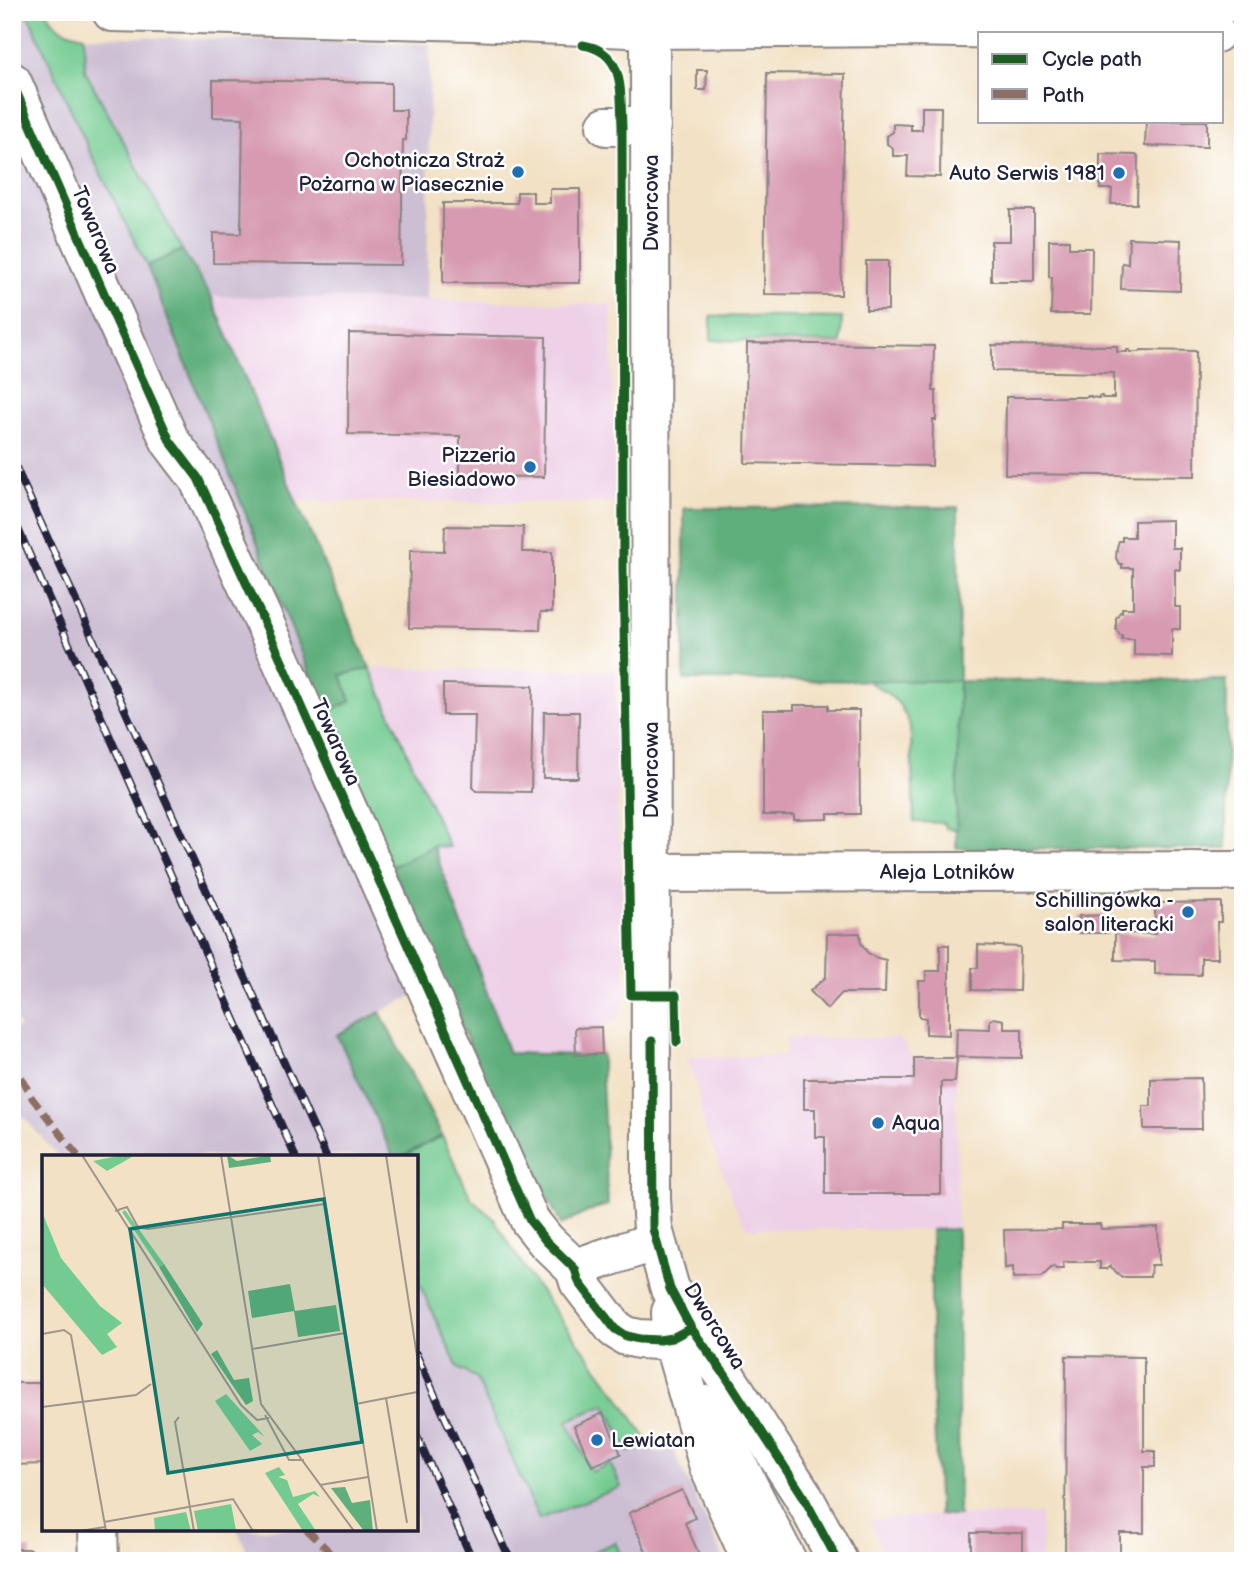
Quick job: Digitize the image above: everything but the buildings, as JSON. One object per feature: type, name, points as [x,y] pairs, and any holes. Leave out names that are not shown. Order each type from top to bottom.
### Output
[{"type":"street","points":[[112,12],[473,34],[650,20],[1164,32]]},
{"type":"street","name":"Dworcowa","points":[[650,20],[653,1229],[682,1333],[725,1375],[802,1494],[838,1561]]},
{"type":"street","points":[[1224,33],[1243,34]]},
{"type":"street","name":"Towarowa","points":[[12,82],[170,440],[198,478],[270,636],[530,1221],[575,1269],[579,1282],[615,1329],[626,1336],[639,1339],[659,1340],[682,1333]]},
{"type":"street","points":[[606,126],[651,126]]},
{"type":"street","name":"Aleja Lotników","points":[[651,873],[1243,871]]},
{"type":"street","points":[[575,1269],[600,1258],[655,1241]]},
{"type":"street","points":[[682,1333],[709,1467],[752,1561]]},
{"type":"street","points":[[682,1333],[787,1561]]},
{"type":"street","points":[[98,1531],[99,1561]]},
{"type":"shaded area","points":[[12,12],[27,12],[90,152],[147,266],[325,713],[438,982],[337,1035],[393,1155],[57,1155],[12,1104],[12,1031],[20,1027],[12,1014]]},
{"type":"shaded area","points":[[84,36],[430,44],[427,300],[211,296],[182,250],[85,71]]},
{"type":"shaded area","points":[[211,296],[611,304],[615,503],[296,501]]},
{"type":"shaded area","points":[[370,668],[616,671],[618,841],[621,841],[626,997],[616,1022],[601,1027],[575,1029],[576,1055],[509,1053],[433,846],[449,847]]},
{"type":"shaded area","points":[[786,1038],[899,1038],[913,1057],[956,1057],[957,1229],[747,1228],[737,1210],[704,1125],[695,1080],[686,1057],[785,1056]]},
{"type":"shaded area","points":[[418,1281],[458,1368],[476,1378],[539,1519],[592,1473],[566,1422],[605,1403],[629,1452],[649,1443],[656,1454],[672,1447],[725,1561],[251,1561],[238,1531],[418,1531]]},
{"type":"shaded area","points":[[1041,1514],[1042,1561],[887,1561],[870,1520],[939,1515]]},
{"type":"green space","points":[[27,12],[47,12],[62,29],[84,36],[85,71],[182,250],[147,266],[90,152]]},
{"type":"green space","points":[[182,250],[211,296],[296,501],[370,668],[341,675],[351,701],[325,713],[147,266]]},
{"type":"green space","points":[[711,316],[842,318],[841,343],[711,340]]},
{"type":"green space","points":[[958,507],[959,681],[684,680],[684,508]]},
{"type":"green space","points":[[370,668],[449,847],[433,846],[391,867],[325,713],[351,701],[341,675]]},
{"type":"green space","points":[[1227,680],[1226,849],[956,848],[959,681]]},
{"type":"green space","points":[[867,681],[959,681],[957,830],[945,828],[944,823],[914,822],[909,722],[899,704]]},
{"type":"green space","points":[[433,846],[509,1053],[602,1054],[608,1205],[561,1225],[530,1160],[521,1162],[391,867]]},
{"type":"green space","points":[[380,1012],[442,1136],[404,1155],[393,1155],[337,1035]]},
{"type":"green space","points":[[442,1136],[471,1198],[494,1219],[534,1283],[619,1397],[649,1443],[629,1452],[605,1404],[567,1421],[592,1472],[610,1463],[621,1487],[539,1519],[476,1378],[458,1368],[418,1281],[418,1155],[404,1155]]},
{"type":"green space","points":[[957,1229],[959,1515],[939,1515],[931,1367],[931,1230]]},
{"type":"green space","points":[[615,1542],[623,1561],[574,1561]]},
{"type":"railway","points":[[12,459],[326,1155]]},
{"type":"railway","points":[[12,515],[295,1155]]},
{"type":"railway","points":[[418,1358],[511,1561]]},
{"type":"railway","points":[[418,1438],[473,1561]]},
{"type":"marked path","points":[[12,1058],[32,1098],[77,1155]]},
{"type":"marked path","points":[[308,1531],[336,1561]]},
{"type":"cycle path","points":[[583,45],[597,49],[614,65],[621,100],[623,571],[631,995],[676,995],[677,1042]]},
{"type":"cycle path","points":[[12,82],[170,441],[198,478],[276,648],[530,1221],[575,1269],[579,1282],[615,1329],[626,1336],[659,1340],[672,1338],[691,1328]]},
{"type":"cycle path","points":[[652,1041],[653,1229],[670,1289],[691,1328],[725,1375],[802,1494],[838,1561]]},
{"type":"place","name":"Ochotnicza Straż Pożarna w Piasecznie","points":[[518,172]]},
{"type":"place","name":"Auto Serwis 1981","points":[[1119,173]]},
{"type":"place","name":"Pizzeria Biesiadowo","points":[[530,467]]},
{"type":"place","name":"Schillingówka - salon literacki","points":[[1188,912]]},
{"type":"place","name":"Aqua","points":[[878,1123]]},
{"type":"place","name":"Lewiatan","points":[[597,1440]]}]
